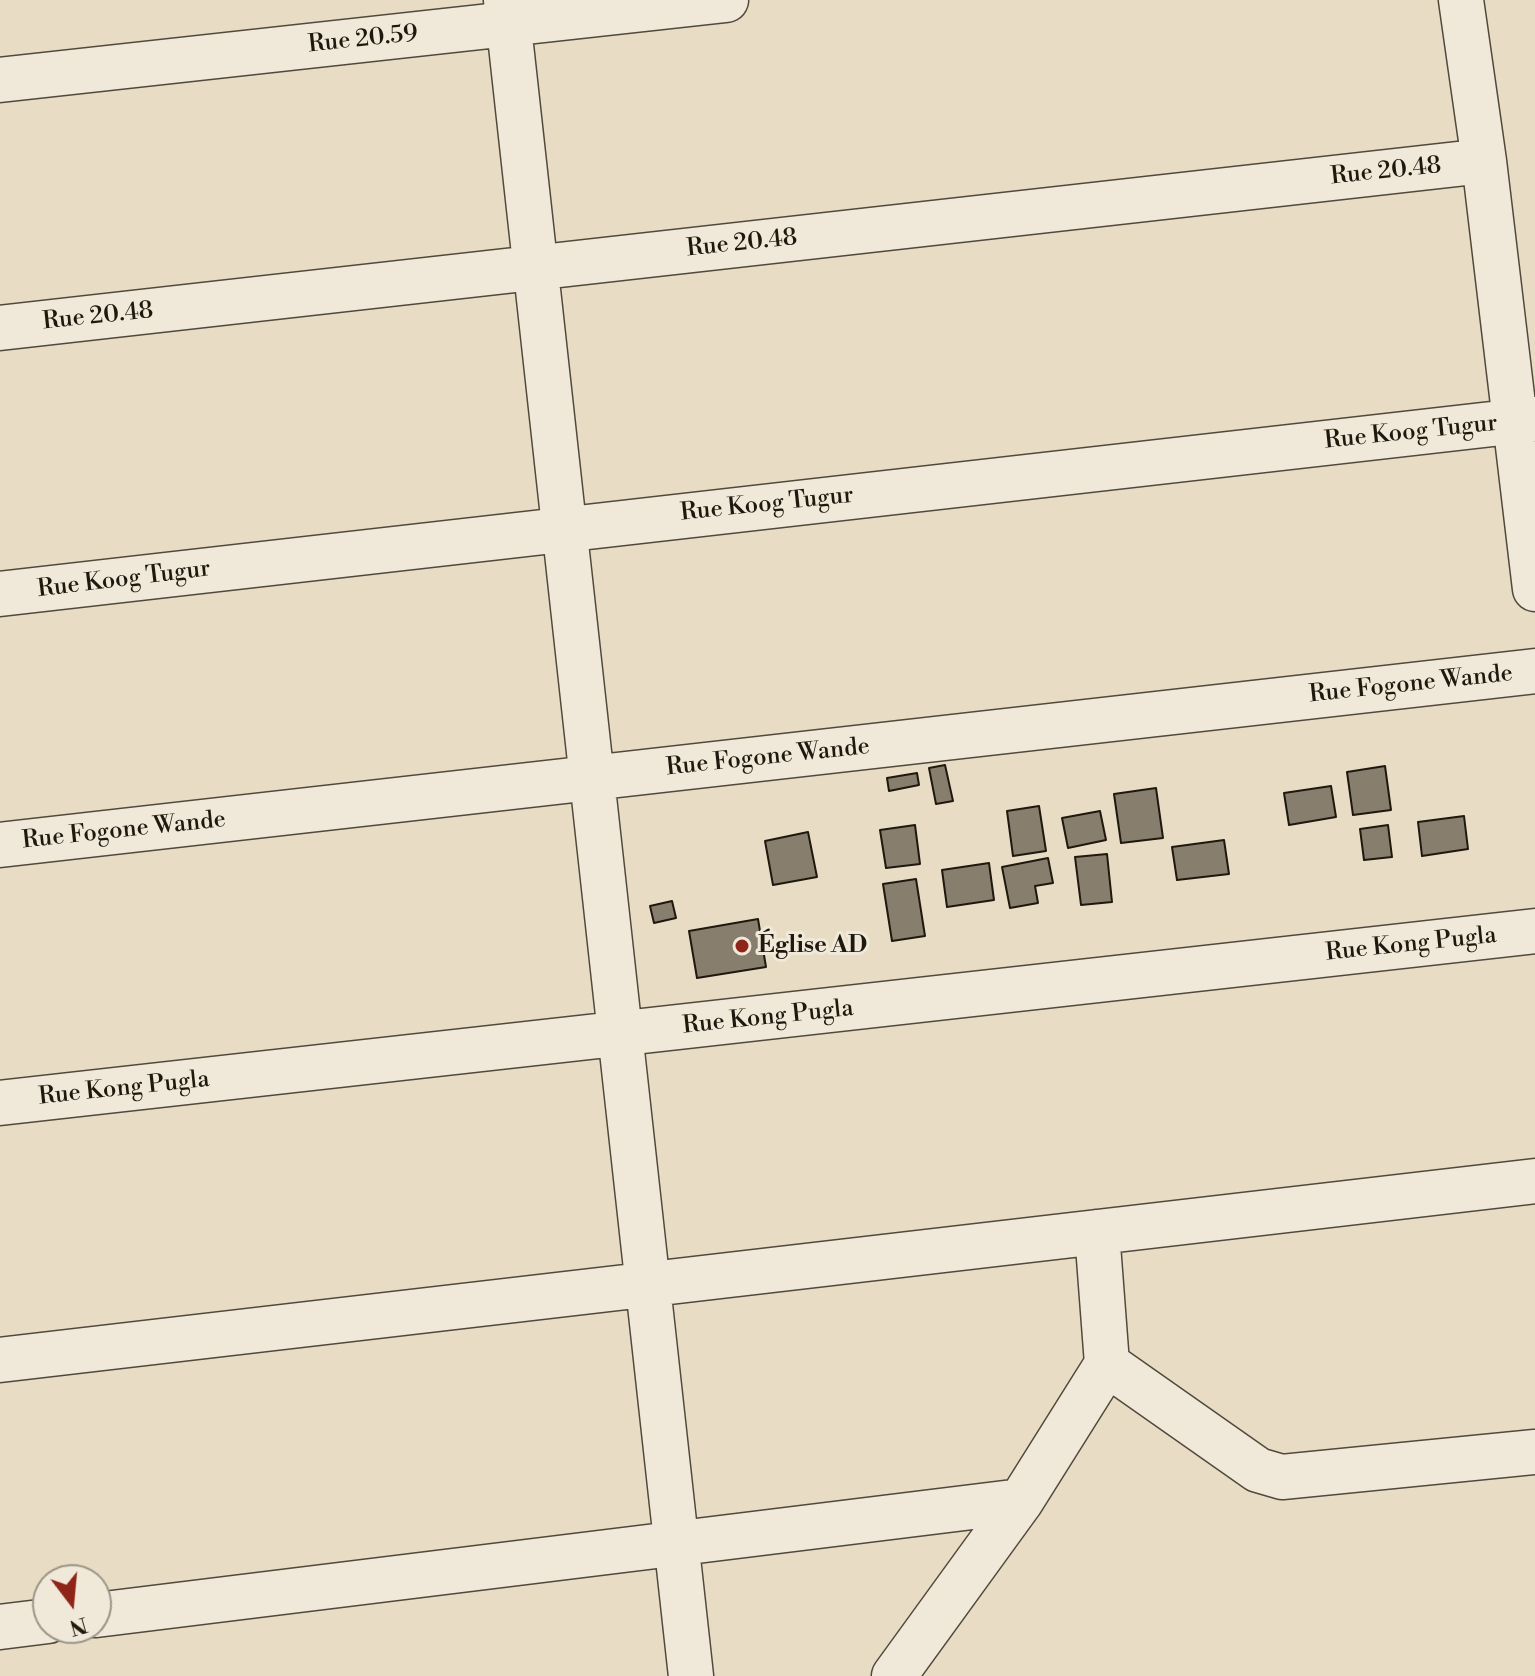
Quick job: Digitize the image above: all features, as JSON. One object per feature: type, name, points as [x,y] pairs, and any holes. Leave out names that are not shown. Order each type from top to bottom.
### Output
[{"type":"street","name":"Rue 20.59","points":[[0,80],[507,12],[726,0]]},
{"type":"street","points":[[1461,0],[1524,420],[1535,589]]},
{"type":"street","points":[[507,12],[691,1676]]},
{"type":"street","name":"Rue 20.48","points":[[0,328],[1484,161]]},
{"type":"street","name":"Rue Koog Tugur","points":[[0,594],[1524,420]]},
{"type":"street","name":"Rue Fogone Wande","points":[[0,845],[1535,671]]},
{"type":"street","name":"Rue Kong Pugla","points":[[0,1103],[1535,931]]},
{"type":"street","points":[[0,1360],[1535,1181]]},
{"type":"street","points":[[894,1676],[1021,1501],[1107,1364],[1097,1232]]},
{"type":"street","points":[[1107,1364],[1258,1470],[1282,1477],[1535,1452]]},
{"type":"street","points":[[112,1613],[1021,1501]]},
{"type":"street","points":[[0,1627],[32,1623]]},
{"type":"building","points":[[945,765],[953,801],[936,804],[929,768]]},
{"type":"building","points":[[1385,766],[1391,810],[1353,815],[1347,772]]},
{"type":"building","points":[[917,773],[919,785],[889,791],[887,778]]},
{"type":"building","points":[[1331,786],[1336,817],[1289,825],[1284,793]]},
{"type":"building","points":[[1156,788],[1163,838],[1121,843],[1114,794]]},
{"type":"building","points":[[1039,806],[1046,851],[1013,856],[1007,811]]},
{"type":"building","points":[[1100,811],[1106,840],[1068,848],[1062,818]]},
{"type":"building","points":[[1464,816],[1468,849],[1422,856],[1418,822]]},
{"type":"building","points":[[915,825],[920,864],[886,868],[880,830]]},
{"type":"building","points":[[1388,825],[1392,857],[1364,860],[1360,829]]},
{"type":"building","points":[[808,832],[817,877],[773,885],[765,841]]},
{"type":"building","points":[[1224,840],[1229,874],[1177,880],[1172,847]]},
{"type":"building","points":[[1107,854],[1112,902],[1081,905],[1075,857]]},
{"type":"building","points":[[1048,858],[1053,883],[1035,886],[1038,903],[1010,908],[1002,867]]},
{"type":"building","points":[[989,863],[994,900],[947,907],[942,870]]},
{"type":"building","points":[[916,879],[925,936],[892,941],[883,884]]},
{"type":"building","points":[[672,901],[676,918],[654,923],[650,906]]},
{"type":"building","points":[[758,919],[766,967],[697,978],[689,931]]},
{"type":"place","name":"Église AD","points":[[742,946]]}]
